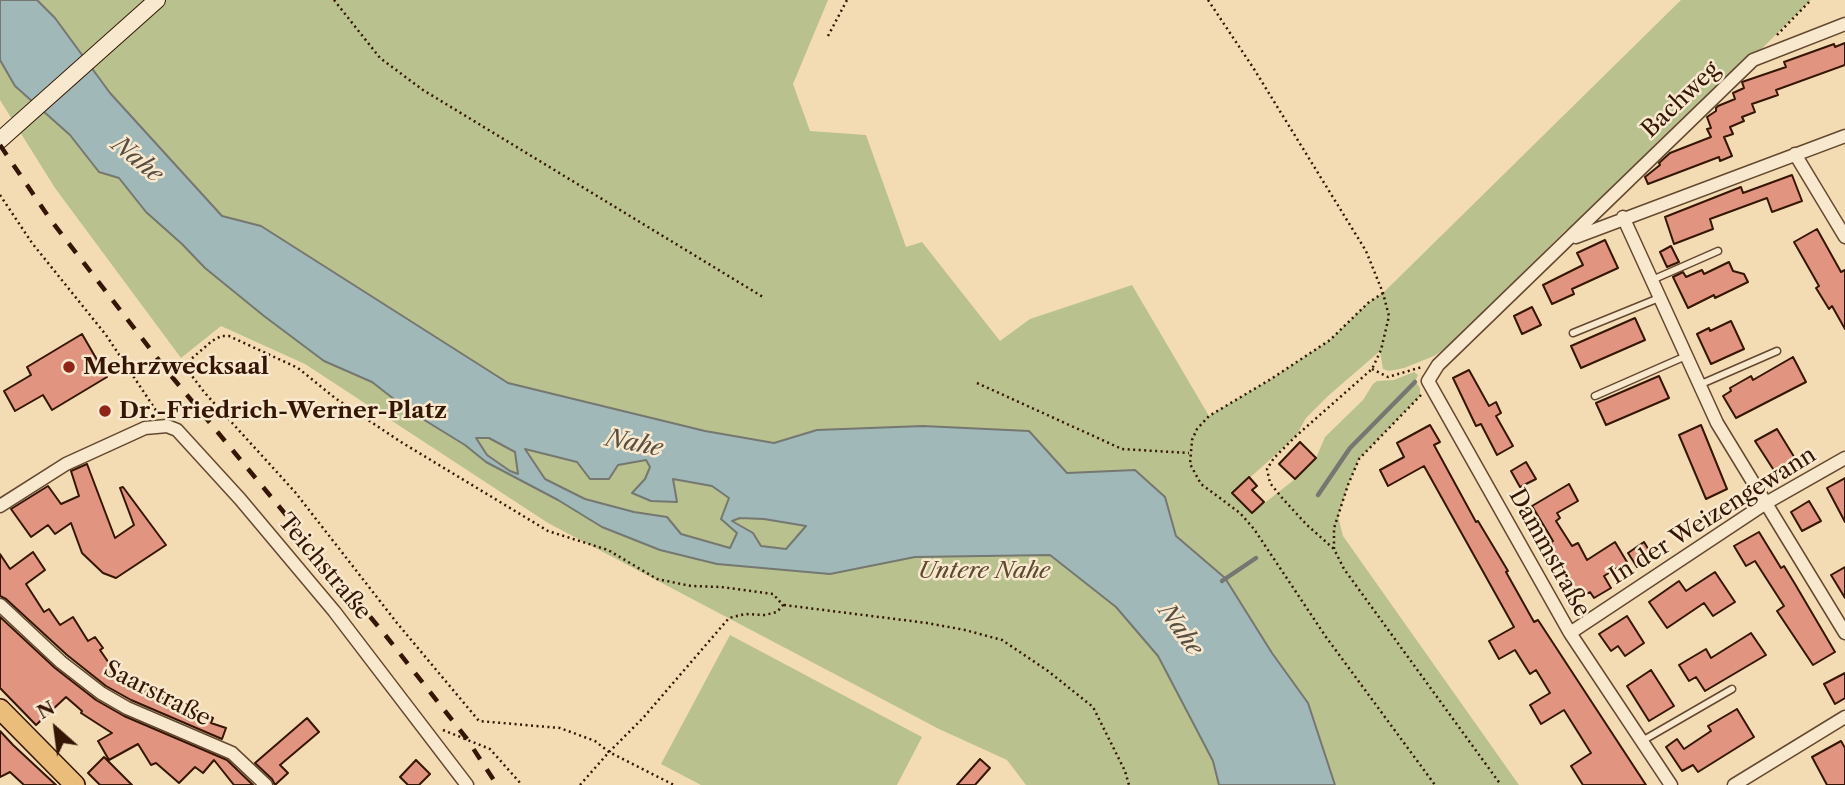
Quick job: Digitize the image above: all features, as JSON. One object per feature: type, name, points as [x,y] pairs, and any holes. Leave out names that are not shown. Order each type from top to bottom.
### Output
[{"type":"main road","points":[[0,709],[75,785]]},
{"type":"street","points":[[0,140],[157,0]]},
{"type":"street","name":"Bachweg","points":[[1428,381],[1438,365],[1752,60],[1845,24]]},
{"type":"street","name":"Bachweg","points":[[1569,240],[1623,217],[1845,136]]},
{"type":"street","points":[[1795,154],[1845,237]]},
{"type":"street","points":[[1623,217],[1735,456],[1845,633]]},
{"type":"street","name":"Dammstraße","points":[[1428,381],[1570,634],[1671,785]]},
{"type":"street","points":[[0,506],[66,464],[118,437],[145,428],[167,426]]},
{"type":"street","name":"Teichstraße","points":[[167,426],[187,438],[334,611],[467,785]]},
{"type":"street","name":"In der Weizengewann","points":[[1570,634],[1766,503],[1845,458]]},
{"type":"street","name":"Saarstraße","points":[[0,606],[61,662],[101,693],[127,708],[232,752],[266,785]]},
{"type":"street","points":[[1734,785],[1845,717]]},
{"type":"lane","points":[[1653,281],[1718,251]]},
{"type":"lane","points":[[1573,333],[1660,297]]},
{"type":"lane","points":[[1699,384],[1777,351]]},
{"type":"lane","points":[[1595,396],[1687,356]]},
{"type":"lane","points":[[1642,741],[1732,689]]},
{"type":"path","points":[[334,0],[380,58],[423,90],[763,297]]},
{"type":"path","points":[[828,36],[847,0]]},
{"type":"path","points":[[1208,0],[1362,244],[1383,293],[1389,316],[1381,350],[1372,369],[1273,458],[1267,469],[1270,484],[1335,549]]},
{"type":"path","points":[[1752,60],[1811,0]]},
{"type":"path","points":[[0,195],[32,243],[106,335],[167,426]]},
{"type":"path","points":[[1383,293],[1368,303],[1329,340],[1209,416],[1197,429],[1192,440],[1190,464],[1201,484],[1240,513],[1254,529],[1326,637],[1435,785]]},
{"type":"path","points":[[674,785],[609,752],[595,741],[560,728],[479,721],[397,623],[295,492],[204,392],[192,376],[190,360],[212,341],[221,336],[229,336],[298,368],[335,398],[401,442],[548,531],[608,550],[657,579],[691,586],[774,594],[783,605],[927,623],[1002,640],[1093,706],[1125,771],[1129,785]]},
{"type":"path","points":[[1372,369],[1388,377],[1422,367],[1428,381],[1420,396],[1359,459],[1334,528],[1335,549],[1344,569],[1501,785]]},
{"type":"path","points":[[977,383],[1122,449],[1189,453]]},
{"type":"path","points":[[580,785],[730,618],[745,614],[765,615],[777,612],[783,605]]},
{"type":"path","points":[[423,725],[450,732],[490,748],[522,785]]},
{"type":"green space","name":"Untere Nahe","points":[[0,0],[828,0],[793,84],[810,131],[866,135],[906,247],[922,242],[1000,341],[1030,319],[1132,285],[1209,416],[1330,340],[1368,303],[1383,293],[1681,0],[1811,0],[1588,220],[1566,230],[1449,346],[1434,356],[1389,371],[1383,369],[1380,351],[1328,396],[1306,418],[1296,436],[1233,493],[1252,513],[1295,479],[1316,458],[1325,437],[1363,400],[1373,384],[1414,372],[1418,375],[1415,381],[1420,388],[1420,396],[1359,459],[1338,516],[1343,536],[1519,785],[1026,785],[1007,760],[939,729],[548,523],[305,364],[221,326],[181,358],[55,188],[0,100]]},
{"type":"green space","points":[[730,635],[922,737],[897,785],[701,785],[661,764]]},
{"type":"water","name":"Nahe","points":[[0,0],[37,0],[55,18],[110,93],[222,216],[261,226],[508,383],[705,431],[774,443],[817,430],[923,426],[1029,431],[1067,473],[1135,470],[1165,497],[1176,536],[1225,578],[1272,653],[1308,703],[1335,785],[1219,785],[1213,761],[1158,656],[1116,607],[1050,555],[915,557],[830,574],[717,564],[660,550],[602,527],[486,462],[465,445],[408,410],[372,382],[324,361],[264,316],[205,268],[146,212],[119,178],[99,172],[70,135],[15,86],[0,60]],"holes":[[[476,438],[489,438],[515,452],[518,474],[487,455]],[[525,449],[577,462],[590,479],[609,479],[618,465],[646,460],[650,467],[645,479],[632,493],[651,501],[677,502],[673,479],[712,486],[729,498],[721,519],[737,533],[730,548],[681,534],[667,517],[634,512],[585,499],[545,479]],[[740,518],[764,519],[806,526],[786,549],[761,546],[753,533],[732,521]]]},
{"type":"building","points":[[1845,43],[1845,65],[1776,90],[1778,95],[1752,104],[1755,112],[1742,117],[1744,121],[1730,127],[1733,134],[1724,137],[1732,156],[1720,161],[1719,157],[1648,184],[1645,177],[1670,153],[1711,137],[1707,129],[1711,128],[1707,117],[1716,111],[1718,106],[1735,99],[1733,93],[1744,88],[1742,82],[1786,67],[1784,62],[1834,44],[1835,47]]},
{"type":"building","points":[[1792,175],[1802,201],[1772,212],[1767,198],[1710,219],[1713,229],[1674,244],[1665,217],[1741,187],[1743,193]]},
{"type":"building","points":[[1817,229],[1841,272],[1845,270],[1845,329],[1832,306],[1829,309],[1816,288],[1819,286],[1794,242]]},
{"type":"building","points":[[1605,240],[1618,268],[1572,289],[1574,294],[1552,304],[1543,285],[1583,265],[1577,253]]},
{"type":"building","points":[[1671,246],[1679,262],[1667,267],[1660,252]]},
{"type":"building","points":[[1729,262],[1733,271],[1744,274],[1748,282],[1688,308],[1673,277],[1683,272],[1686,277],[1702,270],[1704,274]]},
{"type":"building","points":[[1532,307],[1541,325],[1522,334],[1514,316]]},
{"type":"building","points":[[1635,318],[1645,340],[1581,368],[1571,346]]},
{"type":"building","points":[[1731,321],[1744,349],[1711,364],[1697,334]]},
{"type":"building","points":[[82,334],[107,377],[52,410],[43,395],[15,411],[4,391],[31,375],[27,367]]},
{"type":"building","points":[[1793,357],[1806,382],[1736,418],[1723,396],[1731,391],[1730,388],[1751,376],[1753,380]]},
{"type":"building","points":[[1469,370],[1489,406],[1496,402],[1501,413],[1496,416],[1513,446],[1497,455],[1481,424],[1476,426],[1453,378]]},
{"type":"building","points":[[1659,376],[1669,398],[1606,425],[1596,403]]},
{"type":"building","points":[[1430,425],[1440,442],[1434,445],[1476,522],[1478,521],[1508,571],[1506,572],[1534,622],[1538,620],[1646,785],[1583,785],[1571,766],[1591,753],[1564,710],[1541,724],[1530,705],[1550,693],[1536,670],[1530,674],[1515,650],[1499,659],[1489,641],[1514,627],[1424,466],[1388,486],[1380,470],[1404,457],[1397,443]]},
{"type":"building","points":[[1701,425],[1727,489],[1706,499],[1679,435]]},
{"type":"building","points":[[1777,429],[1796,460],[1775,472],[1755,441]]},
{"type":"building","points":[[1300,442],[1316,458],[1295,479],[1279,464]]},
{"type":"building","points":[[1526,462],[1536,479],[1520,487],[1511,471]]},
{"type":"building","points":[[87,464],[115,538],[134,525],[120,488],[123,487],[166,545],[116,578],[103,573],[82,553],[71,523],[55,534],[48,525],[31,537],[11,509],[48,486],[61,504],[79,496],[71,471]]},
{"type":"building","points":[[1249,477],[1257,486],[1252,490],[1264,502],[1252,513],[1232,493]]},
{"type":"building","points":[[1845,478],[1845,522],[1827,488]]},
{"type":"building","points":[[1569,484],[1578,501],[1557,513],[1560,518],[1556,521],[1572,546],[1578,543],[1587,560],[1615,542],[1627,562],[1604,576],[1611,588],[1594,598],[1590,592],[1575,601],[1564,583],[1568,581],[1547,544],[1553,541],[1532,506]]},
{"type":"building","points":[[1809,501],[1821,521],[1802,531],[1791,512]]},
{"type":"building","points":[[1759,532],[1781,568],[1784,566],[1835,652],[1813,665],[1777,611],[1784,606],[1755,561],[1746,566],[1734,546]]},
{"type":"building","points":[[1644,542],[1653,557],[1637,567],[1628,553]]},
{"type":"building","points":[[33,552],[45,570],[26,584],[44,612],[49,609],[60,625],[73,617],[88,641],[95,637],[103,648],[100,650],[122,682],[130,676],[143,694],[152,687],[179,714],[183,705],[213,718],[211,723],[226,728],[222,739],[131,700],[106,686],[0,596],[0,554],[10,569]]},
{"type":"building","points":[[1845,567],[1845,598],[1831,575]]},
{"type":"building","points":[[1715,572],[1735,602],[1713,616],[1704,603],[1667,628],[1649,602],[1679,581],[1686,591]]},
{"type":"building","points":[[1627,616],[1644,643],[1625,656],[1618,646],[1611,651],[1599,634]]},
{"type":"building","points":[[0,617],[55,668],[96,700],[124,716],[227,760],[253,785],[234,785],[214,760],[203,773],[195,767],[179,783],[156,763],[151,765],[138,744],[109,760],[98,741],[112,733],[81,713],[66,697],[36,725],[0,688]]},
{"type":"building","points":[[1751,633],[1766,655],[1705,691],[1696,677],[1689,681],[1679,665],[1706,649],[1711,658]]},
{"type":"building","points":[[1651,670],[1674,706],[1649,721],[1627,686]]},
{"type":"building","points":[[1845,673],[1845,698],[1835,704],[1824,684]]},
{"type":"building","points":[[1737,709],[1754,737],[1698,772],[1693,765],[1682,771],[1666,747],[1677,739],[1684,749],[1711,731],[1708,726]]},
{"type":"building","points":[[307,718],[319,732],[280,765],[288,773],[275,785],[255,763]]},
{"type":"building","points":[[0,731],[56,785],[24,785],[10,772],[0,777]]},
{"type":"building","points":[[1841,741],[1845,748],[1845,785],[1827,785],[1812,757]]},
{"type":"building","points":[[104,757],[132,785],[100,785],[88,773]]},
{"type":"building","points":[[980,759],[990,768],[975,785],[957,785]]},
{"type":"building","points":[[416,760],[430,774],[419,785],[408,785],[400,777]]},
{"type":"waterway","points":[[1318,495],[1350,448],[1415,382]]},
{"type":"waterway","points":[[1222,581],[1256,558]]},
{"type":"railway","points":[[0,145],[50,219],[168,372],[386,636],[467,739],[497,785]]},
{"type":"place","name":"Mehrzwecksaal","points":[[69,367]]},
{"type":"place","name":"Dr.-Friedrich-Werner-Platz","points":[[105,411]]}]
